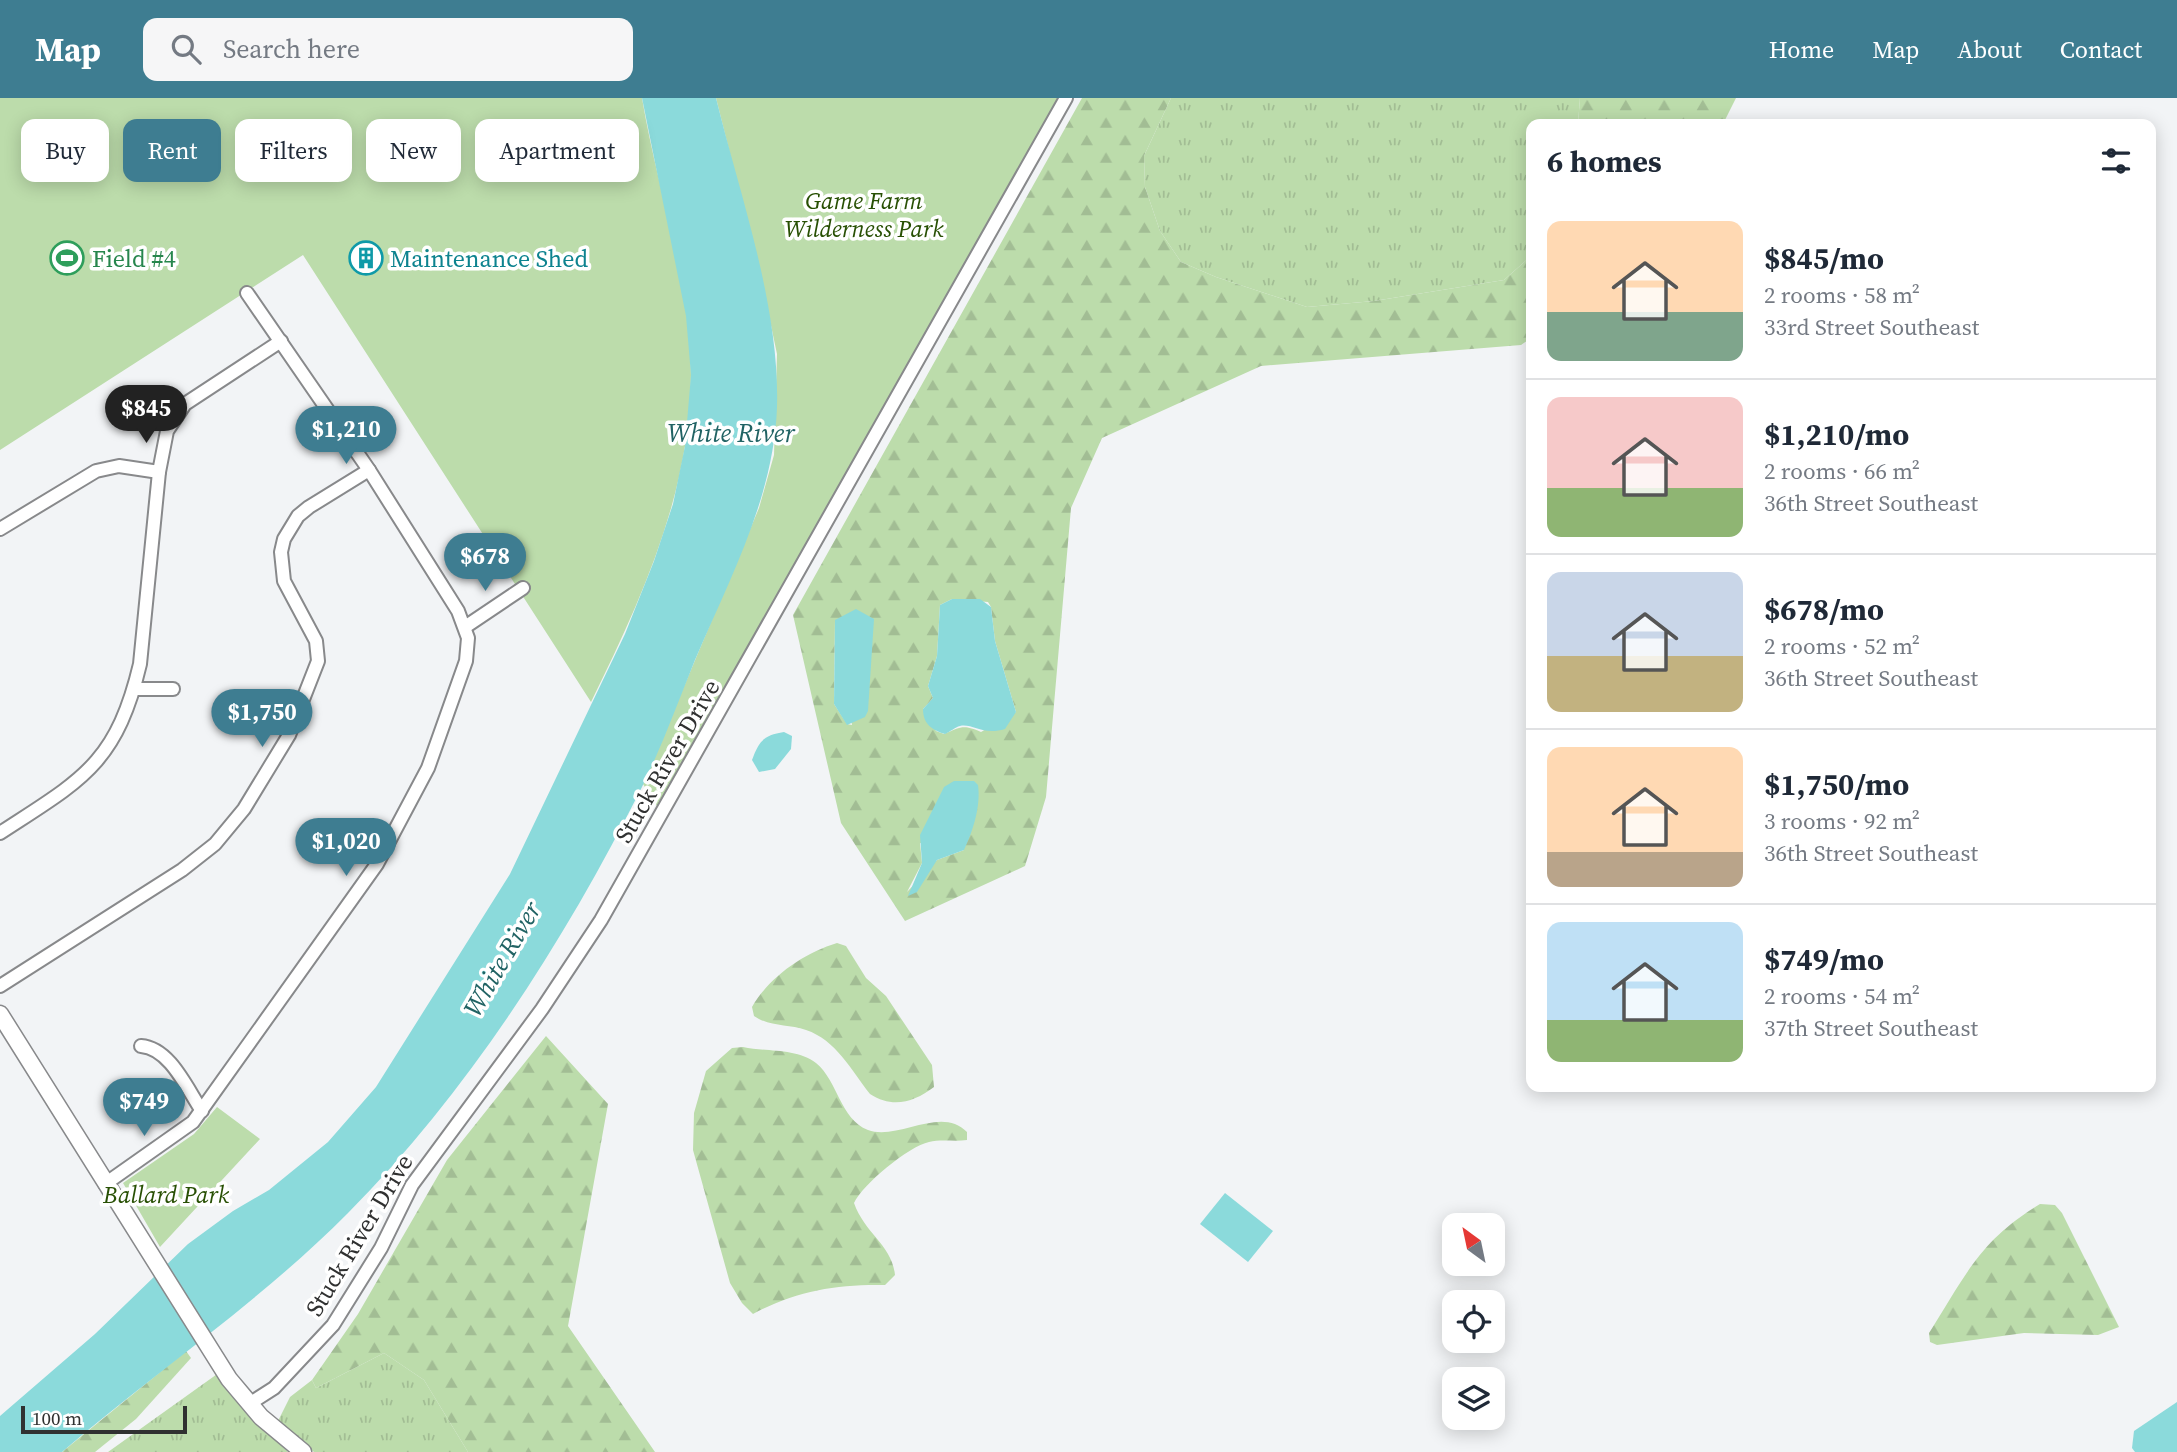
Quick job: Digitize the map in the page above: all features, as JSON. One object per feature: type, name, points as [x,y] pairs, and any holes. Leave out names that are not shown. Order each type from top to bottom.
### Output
[{"type":"street","name":"Stuck River Drive","points":[[249,1404],[274,1388],[333,1325],[381,1248],[412,1185],[542,1009],[601,920],[1066,98]]},
{"type":"street","points":[[105,1184],[182,1132],[202,1111],[377,864],[428,768],[461,679],[468,649],[466,626],[369,470],[247,293]]},
{"type":"street","points":[[0,833],[82,778],[100,761],[113,741],[134,689],[144,640],[159,472],[167,430],[185,404],[281,341]]},
{"type":"street","points":[[0,530],[96,471],[118,466],[159,472]]},
{"type":"street","points":[[0,986],[182,870],[215,844],[244,809],[289,736],[318,661],[316,641],[284,581],[281,552],[284,539],[298,516],[309,507],[369,470]]},
{"type":"street","points":[[466,626],[523,587]]},
{"type":"street","points":[[134,689],[173,689]]},
{"type":"street","points":[[0,1014],[229,1379],[249,1404],[303,1452]]},
{"type":"street","points":[[141,1046],[149,1046],[165,1057],[202,1111]]},
{"type":"green space","points":[[0,98],[642,98],[685,305],[690,340],[689,418],[673,503],[660,544],[628,624],[591,702],[303,255],[0,450]]},
{"type":"green space","name":"Game Farm Wilderness Park","points":[[716,98],[1059,98],[846,488],[662,814],[643,784],[759,508],[774,455],[777,354]]},
{"type":"green space","points":[[1082,98],[1171,98],[1144,156],[1145,187],[1160,231],[1181,262],[1216,277],[1307,307],[1374,301],[1504,280],[1526,260],[1526,342],[1521,345],[1261,366],[1102,438],[1071,508],[1046,797],[1025,866],[905,921],[841,823],[793,615]],"holes":[[[952,599],[988,602],[995,641],[1016,712],[981,732],[966,727],[944,734],[936,731],[923,709],[933,698],[928,686],[937,656],[940,605]],[[835,620],[852,725],[847,724],[834,704]],[[920,843],[964,850],[937,860],[907,892],[922,863]]]},
{"type":"green space","points":[[1171,98],[1580,98],[1578,119],[1526,119],[1526,260],[1504,280],[1374,301],[1307,307],[1216,277],[1181,262],[1160,231],[1145,187],[1144,156]]},
{"type":"green space","points":[[1580,98],[1736,98],[1726,119],[1578,119]]},
{"type":"green space","points":[[837,943],[846,946],[866,978],[886,996],[932,1065],[934,1087],[903,1102],[879,1099],[870,1094],[834,1048],[817,1035],[806,1030],[766,1022],[754,1016],[752,1007],[778,976],[812,953]]},
{"type":"green space","points":[[546,1036],[608,1104],[568,1326],[655,1452],[468,1452],[424,1380],[384,1353],[316,1388],[312,1380],[358,1314],[447,1160]]},
{"type":"green space","points":[[732,1048],[791,1053],[816,1063],[851,1117],[868,1130],[892,1131],[932,1122],[945,1122],[957,1125],[967,1132],[967,1140],[934,1141],[910,1151],[866,1186],[854,1203],[893,1265],[895,1275],[885,1285],[817,1290],[753,1314],[742,1303],[730,1283],[693,1150],[694,1113],[706,1071]]},
{"type":"green space","name":"Ballard Park","points":[[217,1107],[260,1139],[160,1247],[123,1183],[194,1134]]},
{"type":"green space","points":[[2040,1204],[2055,1205],[2062,1213],[2119,1327],[2098,1335],[2024,1333],[1937,1345],[1930,1342],[1929,1333],[1975,1261],[2002,1232]]},
{"type":"green space","points":[[186,1351],[191,1358],[136,1419],[95,1452],[62,1452]]},
{"type":"green space","points":[[384,1353],[424,1380],[468,1452],[314,1452],[278,1421],[290,1397],[312,1380],[316,1388]]},
{"type":"green space","points":[[220,1372],[252,1417],[288,1452],[108,1452]]},
{"type":"water","name":"White River","points":[[642,98],[716,98],[765,291],[772,330],[777,407],[768,473],[748,536],[642,787],[581,901],[512,1012],[434,1116],[348,1213],[280,1276],[62,1452],[0,1452],[0,1416],[95,1334],[188,1244],[233,1211],[269,1190],[328,1142],[376,1087],[510,874],[625,634],[673,504],[685,446],[691,375],[686,316]]},
{"type":"water","points":[[952,599],[980,599],[991,607],[995,641],[1016,712],[1005,729],[990,731],[964,726],[945,734],[932,728],[925,719],[923,709],[933,698],[928,686],[937,656],[940,605]]},
{"type":"water","points":[[856,609],[874,619],[868,711],[865,717],[847,725],[834,704],[835,620]]},
{"type":"water","points":[[784,732],[792,736],[791,749],[775,769],[759,772],[752,760],[757,748],[767,737]]},
{"type":"water","points":[[954,781],[974,781],[978,785],[977,810],[967,843],[964,850],[937,860],[917,892],[908,896],[922,863],[920,835],[944,787]]},
{"type":"water","points":[[1225,1193],[1273,1231],[1248,1262],[1200,1224]]},
{"type":"water","points":[[2177,1402],[2177,1452],[2135,1452],[2132,1448],[2134,1431]]},
{"type":"place","name":"Field #4","points":[[67,258]]},
{"type":"place","name":"Maintenance Shed","points":[[366,258]]}]
